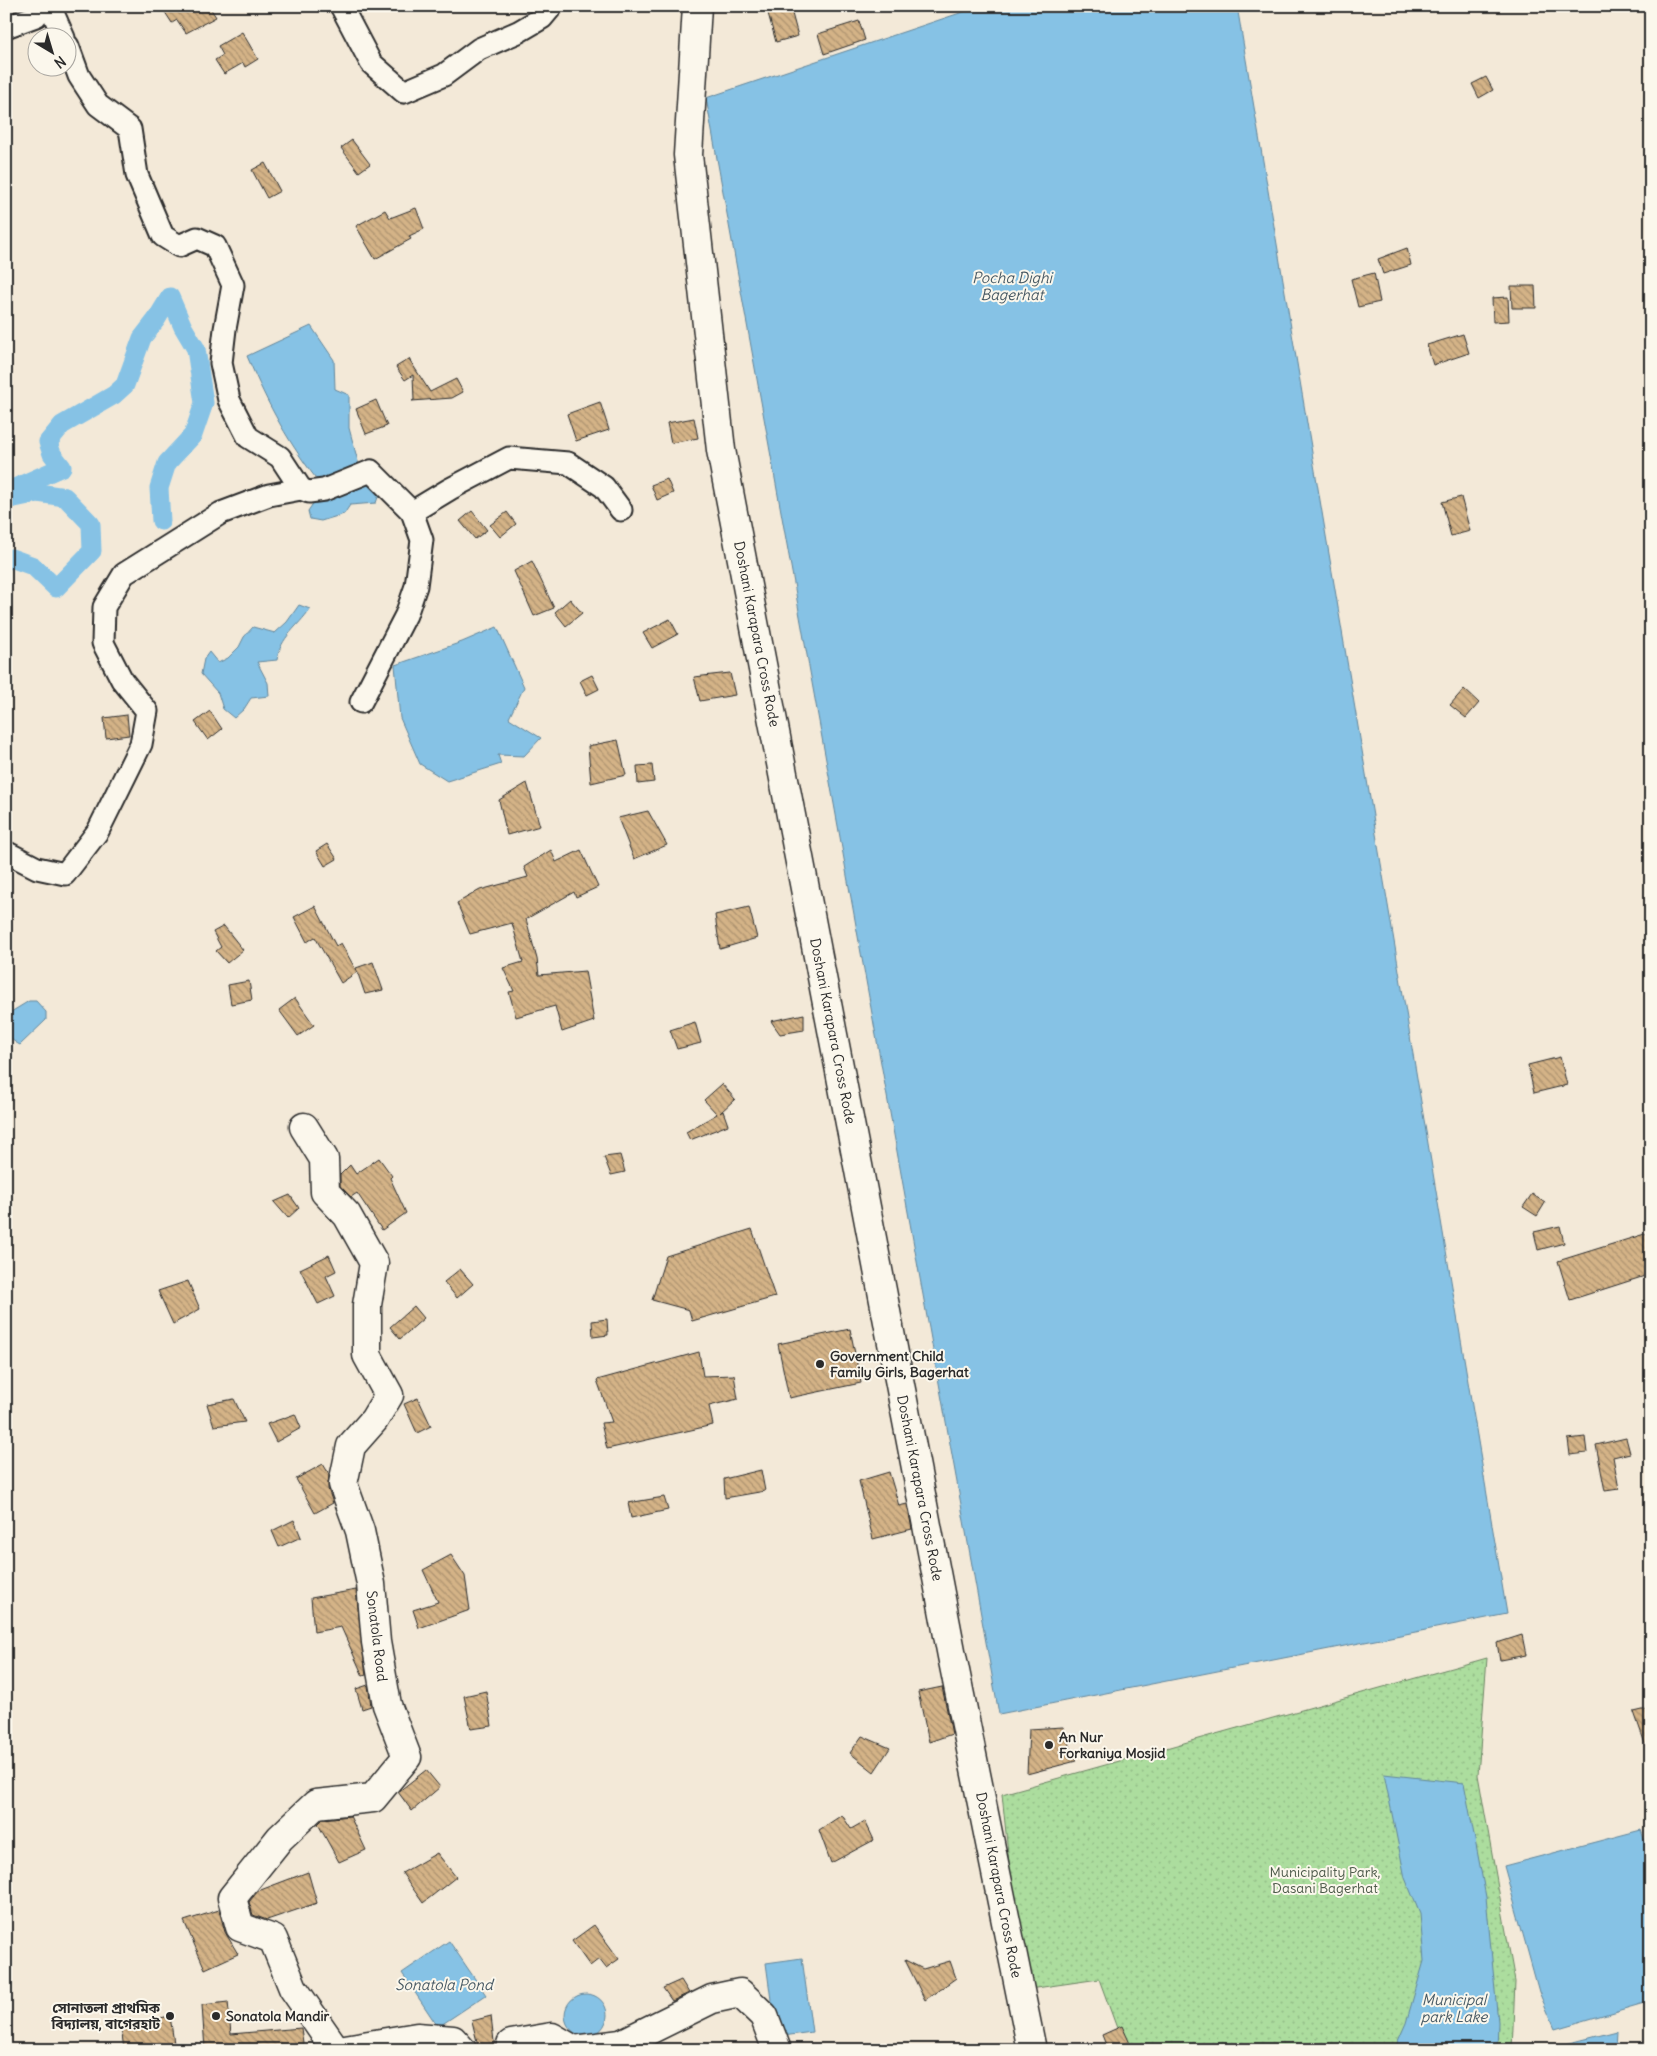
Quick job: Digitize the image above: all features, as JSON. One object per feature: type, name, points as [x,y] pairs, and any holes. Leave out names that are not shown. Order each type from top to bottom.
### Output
[{"type":"street","points":[[6,27],[36,16],[42,6]]},
{"type":"street","points":[[50,6],[60,28]]},
{"type":"street","points":[[341,6],[371,63],[404,92],[444,75],[480,49],[518,32],[542,18],[552,6]]},
{"type":"street","name":"Doshani Karapara Cross Rode","points":[[698,6],[688,156],[721,450],[952,1656],[1032,2050]]},
{"type":"street","points":[[78,73],[98,105],[130,129],[137,175],[163,236],[179,246],[197,238],[215,246],[233,285],[225,329],[222,363],[228,400],[248,437],[280,457],[301,489]]},
{"type":"street","points":[[412,512],[450,489],[509,458],[568,463],[604,487],[620,510]]},
{"type":"street","points":[[6,852],[37,868],[65,874],[98,831],[141,744],[147,711],[122,680],[102,643],[104,607],[124,574],[221,513],[269,496],[301,489],[309,492],[324,490],[371,471],[412,512],[422,540],[416,586],[406,615],[361,702]]},
{"type":"street","name":"Sonatola Road","points":[[304,1127],[324,1159],[325,1192],[347,1215],[374,1263],[367,1305],[366,1356],[389,1395],[374,1420],[350,1446],[342,1484],[360,1531],[371,1584],[376,1642],[387,1705],[407,1757],[374,1798],[316,1804],[280,1838],[232,1898],[240,1927],[273,1939],[293,1988],[351,2049],[417,2037],[453,2040],[462,2050]]},
{"type":"street","points":[[510,2050],[511,2044],[552,2037],[574,2050],[621,2044],[712,1999],[740,1993],[764,2016],[777,2050]]},
{"type":"green space","name":"Municipality Park, Dasani Bagerhat","points":[[1487,1658],[1478,1775],[1515,1982],[1512,2050],[1125,2050],[1099,1979],[1022,1990],[1002,1794]]},
{"type":"water","name":"Pocha Dighi Bagerhat","points":[[981,6],[1237,6],[1507,1614],[999,1714],[706,98]]},
{"type":"water","points":[[311,326],[334,360],[335,389],[349,395],[349,428],[360,469],[322,486],[299,455],[280,424],[247,356]]},
{"type":"water","points":[[370,480],[384,498],[378,497],[376,503],[350,505],[344,514],[321,521],[310,519],[308,511],[314,502]]},
{"type":"water","points":[[299,605],[310,609],[282,645],[277,660],[257,662],[268,683],[269,696],[251,698],[244,709],[234,718],[223,709],[218,693],[201,674],[204,659],[209,652],[218,663],[228,658],[239,647],[244,637],[253,627],[275,633],[287,622]]},
{"type":"water","points":[[497,627],[524,687],[509,718],[541,738],[524,756],[498,755],[501,764],[447,781],[420,764],[400,718],[395,665],[462,642]]},
{"type":"water","points":[[29,1001],[36,1001],[46,1012],[46,1020],[20,1045],[11,1039],[7,1033],[6,1015]]},
{"type":"water","name":"Municipal park Lake","points":[[1384,1774],[1464,1783],[1486,1897],[1498,2022],[1497,2050],[1394,2050],[1406,2023],[1424,1961],[1420,1914],[1405,1878]]},
{"type":"water","points":[[1641,1830],[1651,1860],[1651,2001],[1555,2029],[1539,1992],[1504,1866]]},
{"type":"water","name":"Sonatola Pond","points":[[449,1941],[486,1995],[438,2027],[402,1973]]},
{"type":"water","points":[[802,1958],[812,2032],[776,2037],[766,1963]]},
{"type":"water","points":[[586,1994],[601,2000],[607,2015],[601,2030],[586,2036],[571,2030],[565,2015],[571,2000]]},
{"type":"water","points":[[1617,2031],[1616,2050],[1560,2050],[1562,2045]]},
{"type":"building","points":[[161,6],[209,6],[216,17],[186,33],[177,20],[172,23]]},
{"type":"building","points":[[766,6],[790,6],[798,36],[776,42]]},
{"type":"building","points":[[859,21],[865,40],[824,54],[818,34]]},
{"type":"building","points":[[242,32],[258,59],[245,67],[243,63],[224,74],[215,60],[223,55],[218,46]]},
{"type":"building","points":[[1486,77],[1493,90],[1479,98],[1472,84]]},
{"type":"building","points":[[352,140],[370,164],[359,172],[341,148]]},
{"type":"building","points":[[265,163],[280,191],[267,198],[252,170]]},
{"type":"building","points":[[416,208],[424,229],[409,236],[411,239],[375,259],[356,226],[385,210],[390,218]]},
{"type":"building","points":[[1407,248],[1411,265],[1383,274],[1378,259]]},
{"type":"building","points":[[1374,273],[1380,302],[1358,307],[1351,279]]},
{"type":"building","points":[[1511,286],[1535,286],[1536,308],[1512,308]]},
{"type":"building","points":[[1508,297],[1509,321],[1493,322],[1492,298]]},
{"type":"building","points":[[1463,334],[1469,353],[1433,365],[1427,345]]},
{"type":"building","points":[[409,359],[430,392],[456,379],[463,392],[452,398],[412,401],[414,400],[413,375],[405,380],[396,367]]},
{"type":"building","points":[[376,400],[387,426],[366,434],[356,409]]},
{"type":"building","points":[[600,402],[609,430],[576,441],[567,414]]},
{"type":"building","points":[[694,418],[698,438],[671,443],[667,423]]},
{"type":"building","points":[[667,479],[673,493],[657,500],[651,485]]},
{"type":"building","points":[[1461,497],[1470,531],[1451,536],[1442,502]]},
{"type":"building","points":[[472,511],[487,530],[475,539],[460,521]]},
{"type":"building","points":[[507,512],[516,524],[500,537],[490,525]]},
{"type":"building","points":[[532,561],[554,608],[534,616],[514,571]]},
{"type":"building","points":[[570,599],[582,613],[566,626],[555,612]]},
{"type":"building","points":[[670,619],[678,634],[652,648],[643,633]]},
{"type":"building","points":[[730,673],[735,695],[700,701],[694,677]]},
{"type":"building","points":[[592,675],[599,689],[587,695],[580,681]]},
{"type":"building","points":[[1464,689],[1479,703],[1466,718],[1450,705]]},
{"type":"building","points":[[210,711],[222,729],[208,740],[195,722]]},
{"type":"building","points":[[127,715],[129,735],[106,738],[104,718]]},
{"type":"building","points":[[618,740],[626,775],[591,783],[588,746]]},
{"type":"building","points":[[652,765],[654,782],[638,784],[637,766]]},
{"type":"building","points":[[527,783],[540,826],[507,835],[499,800]]},
{"type":"building","points":[[648,811],[667,845],[634,859],[618,818]]},
{"type":"building","points":[[327,844],[337,859],[325,866],[316,851]]},
{"type":"building","points":[[551,850],[556,862],[581,850],[598,887],[576,897],[574,892],[526,919],[537,959],[539,975],[585,971],[594,1021],[562,1032],[555,1006],[516,1017],[509,992],[514,991],[503,968],[523,962],[512,923],[470,934],[457,903],[480,890],[528,877],[524,867]]},
{"type":"building","points":[[315,906],[336,946],[341,943],[357,972],[341,983],[315,937],[307,942],[294,917]]},
{"type":"building","points":[[749,907],[757,938],[720,949],[715,915]]},
{"type":"building","points":[[224,926],[243,950],[227,963],[216,951],[221,947],[213,932]]},
{"type":"building","points":[[373,962],[383,990],[365,994],[356,968]]},
{"type":"building","points":[[249,981],[252,1000],[231,1004],[228,985]]},
{"type":"building","points":[[295,998],[314,1025],[298,1036],[279,1010]]},
{"type":"building","points":[[804,1014],[804,1030],[780,1034],[771,1021]]},
{"type":"building","points":[[695,1022],[701,1043],[677,1049],[670,1030]]},
{"type":"building","points":[[1560,1057],[1567,1085],[1534,1093],[1528,1065]]},
{"type":"building","points":[[722,1084],[735,1099],[720,1113],[723,1111],[728,1125],[690,1140],[686,1132],[717,1114],[704,1100]]},
{"type":"building","points":[[620,1155],[625,1172],[611,1175],[604,1157]]},
{"type":"building","points":[[379,1158],[392,1176],[390,1178],[406,1213],[382,1230],[357,1193],[351,1197],[340,1186],[340,1175],[350,1165],[356,1174]]},
{"type":"building","points":[[1532,1194],[1545,1203],[1537,1216],[1523,1207]]},
{"type":"building","points":[[290,1195],[299,1208],[288,1218],[274,1202]]},
{"type":"building","points":[[1560,1226],[1564,1243],[1538,1250],[1534,1232]]},
{"type":"building","points":[[752,1229],[775,1297],[692,1321],[689,1310],[652,1300],[666,1256]]},
{"type":"building","points":[[1651,1232],[1651,1274],[1570,1300],[1558,1261]]},
{"type":"building","points":[[329,1255],[336,1271],[326,1276],[335,1296],[318,1304],[300,1269]]},
{"type":"building","points":[[460,1269],[473,1284],[457,1298],[444,1282]]},
{"type":"building","points":[[188,1281],[200,1309],[173,1324],[158,1291]]},
{"type":"building","points":[[414,1306],[424,1318],[400,1339],[390,1327]]},
{"type":"building","points":[[607,1319],[608,1335],[593,1337],[592,1321]]},
{"type":"building","name":"Government Child Family Girls, Bagerhat","points":[[850,1329],[861,1383],[789,1398],[778,1344]]},
{"type":"building","points":[[699,1352],[703,1376],[734,1375],[738,1399],[709,1406],[713,1425],[607,1449],[601,1423],[612,1422],[597,1380]]},
{"type":"building","points":[[418,1398],[431,1426],[417,1433],[404,1404]]},
{"type":"building","points":[[234,1399],[245,1422],[214,1426],[207,1404]]},
{"type":"building","points":[[295,1414],[301,1428],[276,1442],[267,1424]]},
{"type":"building","points":[[1585,1437],[1587,1453],[1570,1455],[1568,1439]]},
{"type":"building","points":[[1626,1438],[1630,1453],[1613,1457],[1619,1489],[1605,1491],[1596,1445]]},
{"type":"building","points":[[323,1464],[329,1474],[328,1489],[333,1503],[315,1513],[296,1479]]},
{"type":"building","points":[[761,1470],[765,1491],[725,1498],[724,1479]]},
{"type":"building","points":[[889,1472],[899,1506],[907,1504],[912,1529],[873,1539],[859,1481]]},
{"type":"building","points":[[664,1497],[668,1510],[631,1518],[628,1503]]},
{"type":"building","points":[[294,1520],[301,1537],[279,1547],[272,1531]]},
{"type":"building","points":[[451,1555],[465,1576],[470,1610],[419,1628],[413,1610],[438,1602],[423,1570]]},
{"type":"building","points":[[356,1590],[366,1675],[363,1676],[341,1627],[314,1632],[311,1598]]},
{"type":"building","points":[[1522,1635],[1526,1655],[1500,1660],[1497,1643]]},
{"type":"building","points":[[368,1685],[371,1706],[362,1709],[356,1689]]},
{"type":"building","points":[[942,1687],[952,1734],[929,1742],[918,1692]]},
{"type":"building","points":[[486,1691],[492,1726],[471,1729],[464,1696]]},
{"type":"building","points":[[1651,1708],[1651,1755],[1649,1755],[1634,1712]]},
{"type":"building","name":"An Nur Forkaniya Mosjid","points":[[1063,1727],[1076,1761],[1027,1774],[1029,1729]]},
{"type":"building","points":[[862,1736],[890,1748],[874,1772],[850,1753]]},
{"type":"building","points":[[426,1770],[440,1787],[412,1811],[398,1792]]},
{"type":"building","points":[[842,1815],[851,1829],[865,1821],[874,1840],[831,1863],[819,1830]]},
{"type":"building","points":[[350,1816],[366,1850],[339,1862],[318,1824],[323,1819]]},
{"type":"building","points":[[437,1853],[456,1877],[423,1903],[402,1873]]},
{"type":"building","points":[[308,1872],[317,1903],[267,1920],[253,1915],[249,1902],[258,1891]]},
{"type":"building","points":[[219,1910],[225,1932],[238,1954],[205,1969],[184,1921]]},
{"type":"building","points":[[594,1925],[619,1959],[606,1968],[599,1959],[590,1966],[572,1941]]},
{"type":"building","points":[[905,1960],[923,1969],[950,1961],[956,1978],[925,2000]]},
{"type":"building","points":[[681,1980],[689,1993],[672,2001],[663,1988]]},
{"type":"building","name":"Sonatola Mandir","points":[[228,2002],[231,2034],[301,2028],[304,2050],[205,2050],[202,2005]]},
{"type":"building","points":[[170,2016],[175,2050],[124,2050],[121,2026]]},
{"type":"building","points":[[491,2016],[495,2050],[479,2050],[472,2021]]},
{"type":"building","points":[[1122,2026],[1133,2050],[1108,2050],[1102,2035]]},
{"type":"waterway","points":[[6,496],[17,487],[62,467],[52,454],[48,442],[62,425],[114,395],[125,385],[142,338],[170,297],[183,327],[196,349],[204,403],[193,435],[167,463],[159,488],[161,521]]},
{"type":"waterway","points":[[6,561],[11,558],[33,566],[56,588],[92,551],[91,524],[65,497],[38,493],[10,499]]},
{"type":"place","name":"Government Child Family Girls, Bagerhat","points":[[820,1364]]},
{"type":"place","name":"An Nur Forkaniya Mosjid","points":[[1049,1745]]},
{"type":"place","name":"সোনাতলা প্রাথমিক বিদ্যালয়, বাগেরহাট","points":[[170,2016]]},
{"type":"place","name":"Sonatola Mandir","points":[[216,2016]]}]
